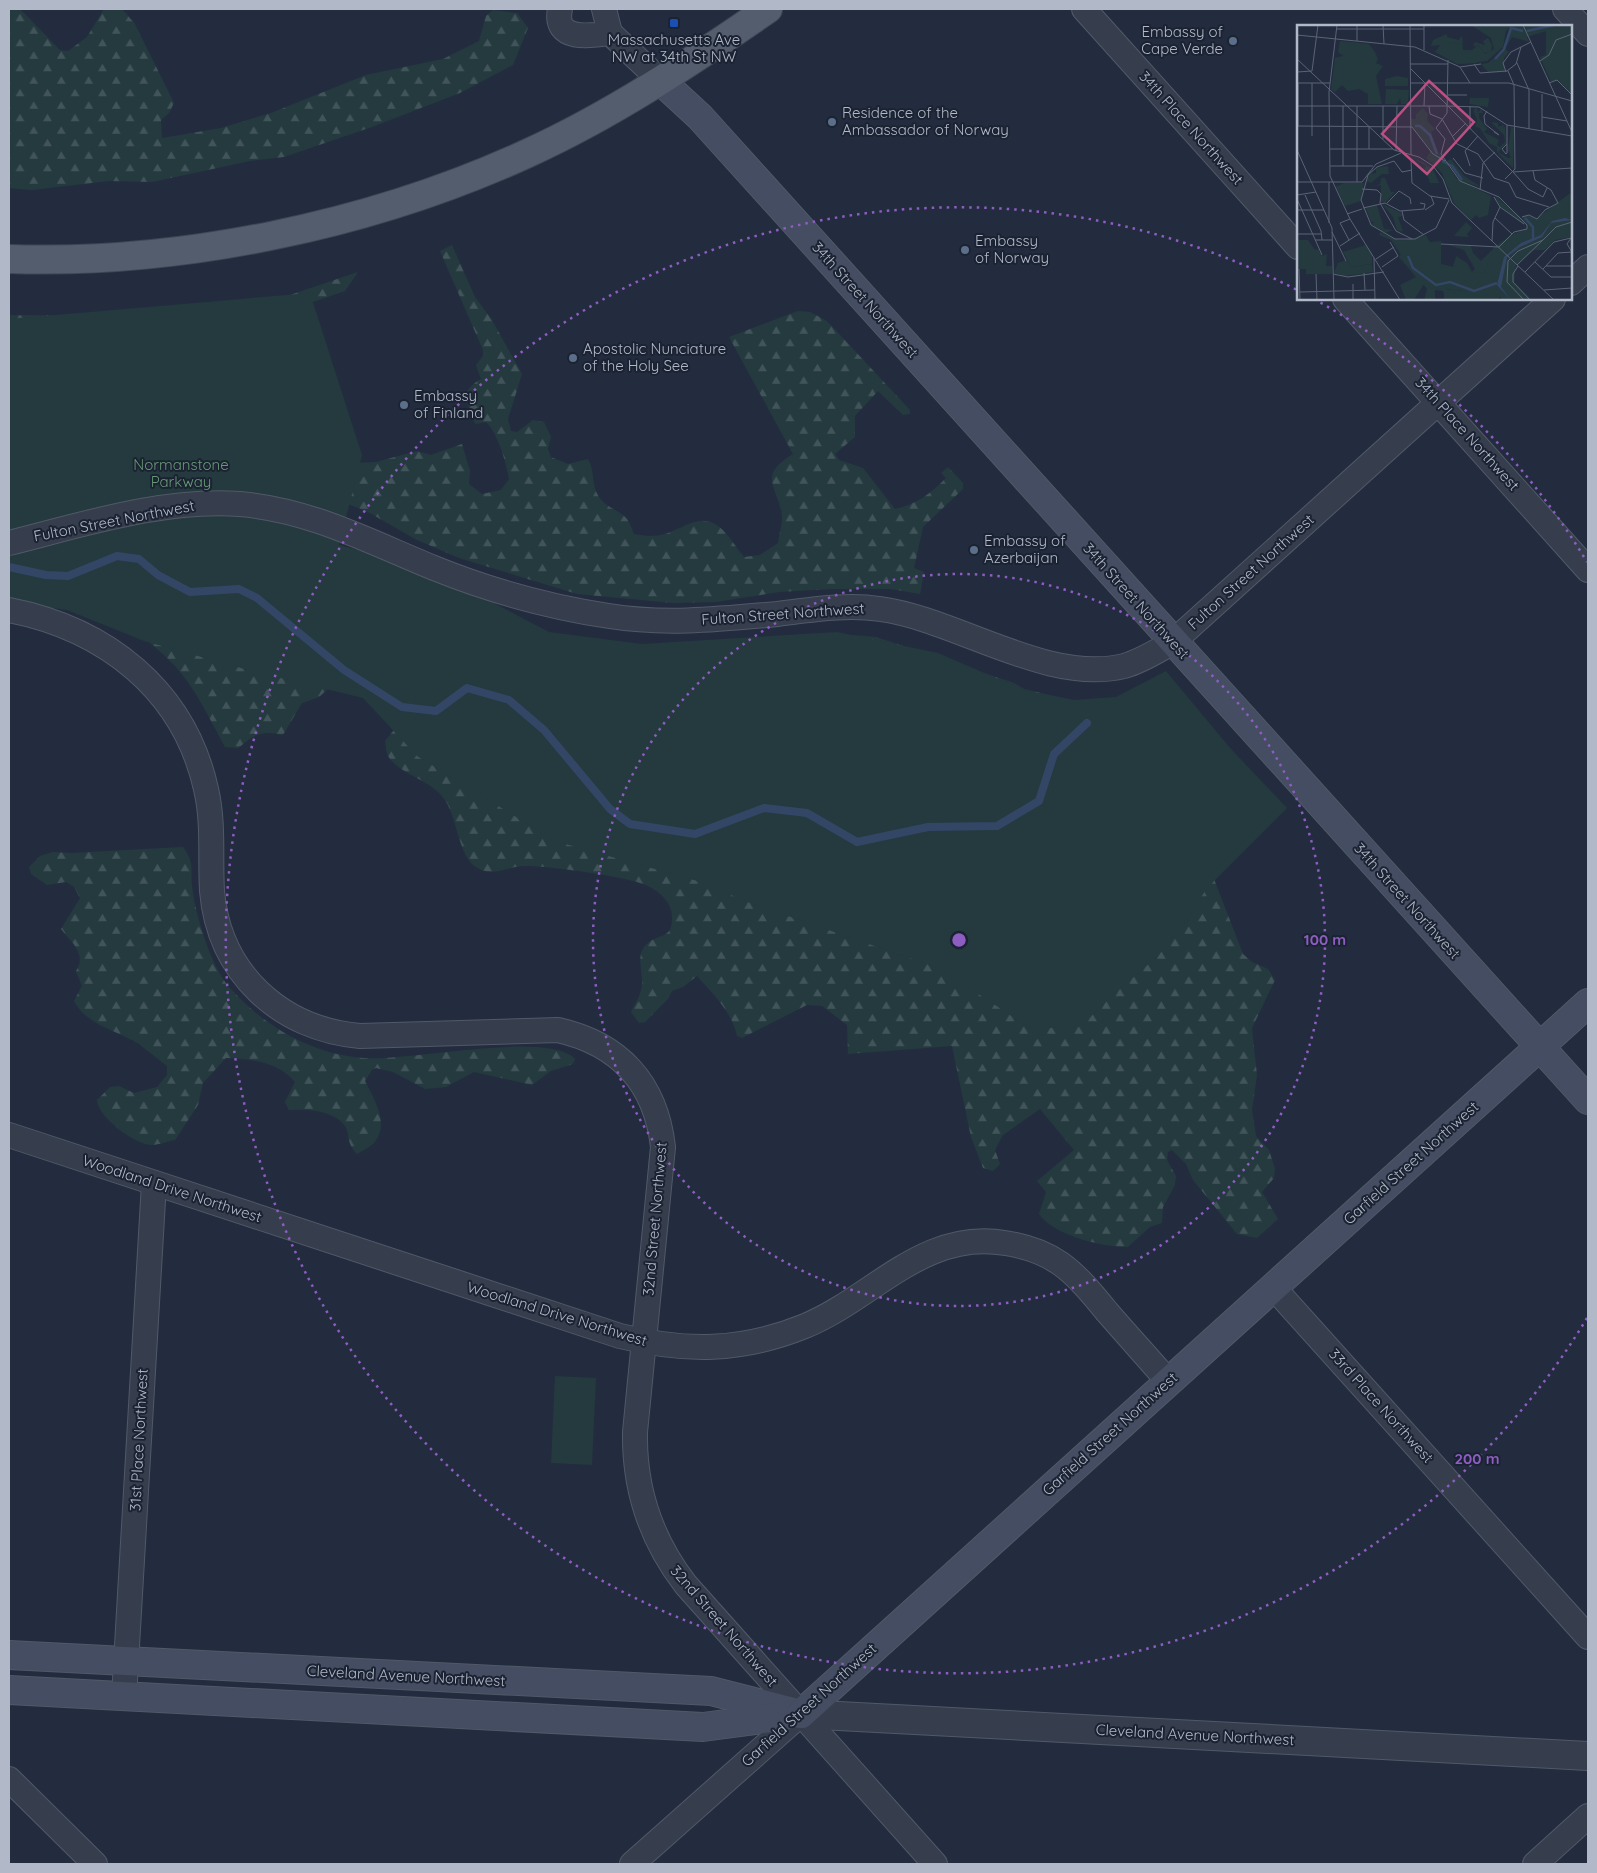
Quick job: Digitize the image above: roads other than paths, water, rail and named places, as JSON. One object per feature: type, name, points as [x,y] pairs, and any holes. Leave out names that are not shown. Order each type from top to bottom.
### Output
[{"type":"main road","points":[[9,259],[70,259],[197,248],[270,236],[373,211],[442,189],[527,154],[620,106],[661,81],[768,9]]},
{"type":"main road","name":"34th Street Northwest","points":[[661,81],[700,117],[1588,1100]]},
{"type":"main road","name":"Garfield Street Northwest","points":[[801,1714],[1588,1004]]},
{"type":"main road","name":"Cleveland Avenue Northwest","points":[[9,1655],[711,1691],[801,1714]]},
{"type":"main road","points":[[427,1713],[429,1677]]},
{"type":"main road","name":"Cleveland Avenue Northwest","points":[[9,1690],[703,1727],[801,1714]]},
{"type":"street","points":[[604,9],[610,33],[661,81]]},
{"type":"street","name":"34th Place Northwest","points":[[1084,9],[1297,246]]},
{"type":"street","points":[[1565,9],[1588,34]]},
{"type":"street","points":[[556,13],[569,32],[576,36],[610,33]]},
{"type":"street","points":[[1572,282],[1588,267]]},
{"type":"street","name":"34th Place Northwest","points":[[1346,300],[1588,570]]},
{"type":"street","name":"Fulton Street Northwest","points":[[9,543],[98,521],[182,505],[245,504],[288,512],[333,525],[456,577],[520,598],[610,616],[680,622],[840,607],[881,609],[906,614],[1039,660],[1090,669],[1127,665],[1145,658],[1173,642],[1552,300]]},
{"type":"street","name":"32nd Street Northwest","points":[[9,610],[54,621],[100,642],[138,671],[164,700],[190,744],[206,787],[211,824],[212,889],[220,929],[240,970],[256,990],[278,1008],[300,1021],[323,1030],[335,1034],[360,1036],[558,1030],[579,1036],[602,1047],[631,1070],[652,1099],[663,1147],[635,1432],[635,1460],[642,1499],[656,1538],[668,1560],[686,1585],[935,1864]]},
{"type":"street","name":"Woodland Drive Northwest","points":[[9,1136],[620,1336],[674,1347],[712,1347],[784,1334],[836,1311],[928,1253],[955,1243],[992,1241],[1039,1252],[1069,1270],[1168,1381]]},
{"type":"street","name":"31st Place Northwest","points":[[124,1697],[154,1184]]},
{"type":"street","name":"33rd Place Northwest","points":[[1274,1287],[1588,1637]]},
{"type":"street","name":"Cleveland Avenue Northwest","points":[[801,1714],[1588,1756]]},
{"type":"street","name":"Garfield Street Northwest","points":[[632,1864],[801,1714]]},
{"type":"street","points":[[9,1779],[95,1864]]},
{"type":"street","points":[[1535,1864],[1588,1816]]},
{"type":"waterway","points":[[9,567],[46,575],[68,576],[117,556],[139,559],[158,575],[190,592],[239,589],[257,598],[344,670],[402,707],[436,711],[467,688],[509,700],[544,730],[610,809],[630,824],[695,834],[764,808],[807,813],[857,842],[928,827],[997,826],[1039,801],[1054,754],[1087,723]]},
{"type":"place","name":"Massachusetts Ave NW at 34th St NW","points":[[674,23]]},
{"type":"place","name":"Embassy of Cape Verde","points":[[1233,41]]},
{"type":"place","name":"Residence of the Ambassador of Norway","points":[[832,122]]},
{"type":"place","name":"Embassy of Norway","points":[[965,250]]},
{"type":"place","name":"Apostolic Nunciature of the Holy See","points":[[573,358]]},
{"type":"place","name":"Embassy of Finland","points":[[404,405]]},
{"type":"place","name":"Embassy of Azerbaijan","points":[[974,550]]},
{"type":"park label","name":"Normanstone Parkway","points":[[181,474]]}]
